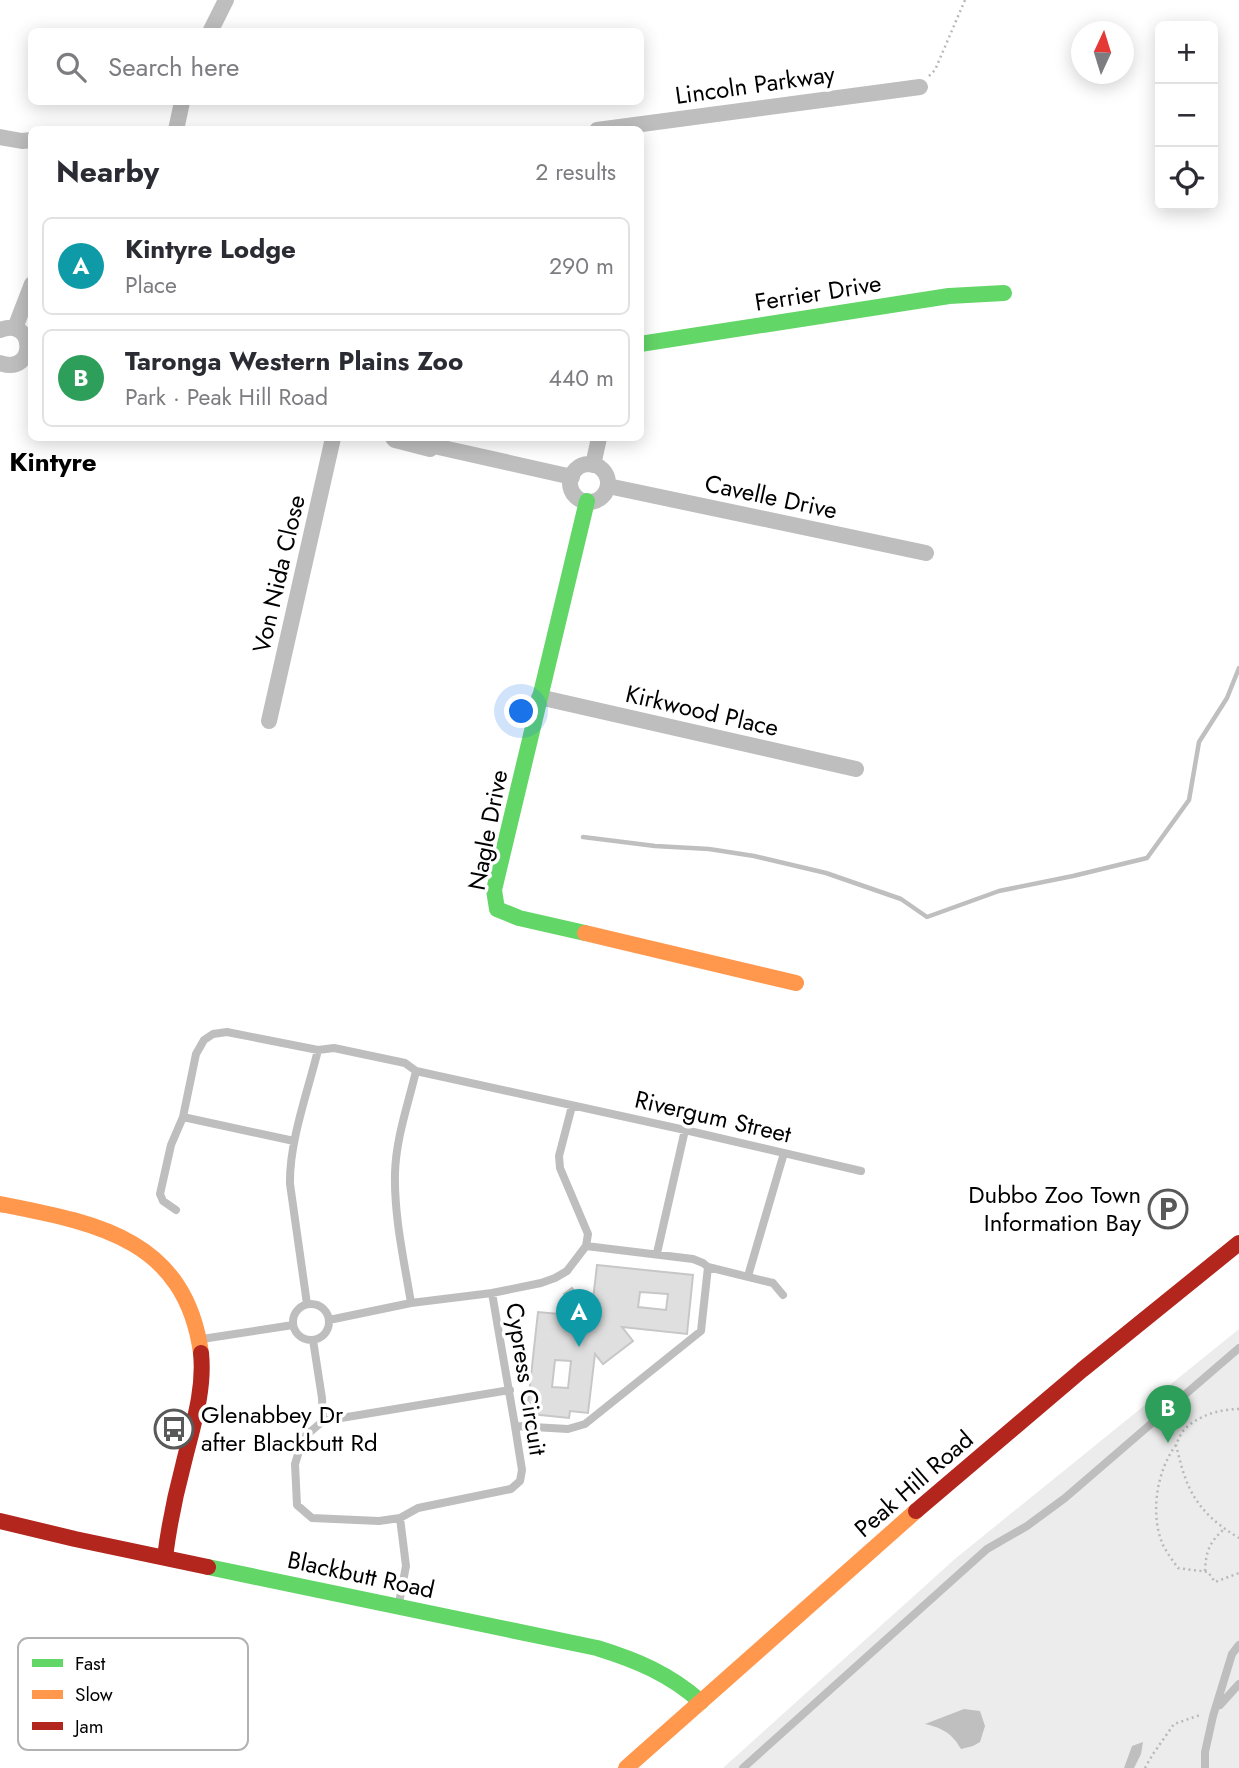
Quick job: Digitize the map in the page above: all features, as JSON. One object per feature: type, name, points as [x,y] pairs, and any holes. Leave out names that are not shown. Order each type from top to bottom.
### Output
[{"type":"main road","name":"Ferrier Drive","points":[[644,343],[949,296],[1004,293]]},
{"type":"main road","name":"Nagle Drive","points":[[587,501],[538,697],[495,890],[497,909],[519,918],[796,983]]},
{"type":"main road","points":[[0,1204],[80,1220],[112,1231],[141,1247],[170,1274],[190,1307],[200,1339],[203,1363],[201,1391],[174,1503],[166,1557]]},
{"type":"main road","name":"Peak Hill Road","points":[[626,1768],[1077,1373],[1239,1243]]},
{"type":"main road","name":"Blackbutt Road","points":[[0,1521],[597,1648],[638,1661],[687,1689],[701,1702]]},
{"type":"street","points":[[212,28],[226,0]]},
{"type":"street","name":"Lincoln Parkway","points":[[627,126],[920,87]]},
{"type":"street","points":[[177,126],[181,105]]},
{"type":"street","points":[[0,137],[28,143]]},
{"type":"street","points":[[28,291],[7,329],[24,334],[28,343]]},
{"type":"street","points":[[0,363],[18,363],[28,352]]},
{"type":"street","name":"Von Nida Close","points":[[269,721],[332,441]]},
{"type":"street","points":[[399,441],[430,449],[434,446],[572,477]]},
{"type":"street","points":[[431,441],[434,446]]},
{"type":"street","points":[[593,465],[598,441]]},
{"type":"street","points":[[583,465],[593,465],[603,470],[608,486],[603,496],[593,501],[582,500],[573,493],[572,477],[583,465]]},
{"type":"street","name":"Cavelle Drive","points":[[608,486],[926,552]]},
{"type":"street","name":"Kirkwood Place","points":[[538,697],[856,769]]},
{"type":"lane","name":"Rivergum Street","points":[[183,1117],[196,1054],[204,1040],[213,1034],[227,1032],[318,1050],[334,1048],[405,1063],[416,1071],[861,1171]]},
{"type":"lane","points":[[307,1304],[290,1171],[318,1050]]},
{"type":"lane","points":[[411,1303],[396,1213],[395,1171],[416,1071]]},
{"type":"lane","points":[[329,1320],[411,1303],[492,1293],[541,1283],[567,1271],[586,1246],[588,1234],[560,1168],[559,1156],[572,1105]]},
{"type":"lane","points":[[176,1210],[163,1201],[160,1194],[171,1145],[183,1117],[295,1141]]},
{"type":"lane","points":[[656,1254],[685,1130]]},
{"type":"lane","points":[[748,1276],[784,1153]]},
{"type":"lane","points":[[586,1246],[693,1259],[708,1267],[774,1283],[783,1295]]},
{"type":"lane","points":[[515,1426],[568,1429],[585,1424],[701,1331],[708,1267]]},
{"type":"lane","name":"Cypress Circuit","points":[[323,1421],[303,1438],[295,1464],[297,1505],[312,1518],[379,1521],[400,1518],[418,1508],[511,1489],[520,1481],[522,1470],[492,1293]]},
{"type":"lane","points":[[307,1304],[324,1310],[329,1320],[327,1331],[318,1339],[302,1338],[293,1325],[294,1314],[307,1304]]},
{"type":"lane","points":[[200,1339],[293,1325]]},
{"type":"lane","points":[[313,1340],[323,1421],[510,1390]]},
{"type":"lane","points":[[743,1768],[987,1549],[1027,1527],[1065,1497],[1239,1348]]},
{"type":"lane","points":[[398,1606],[406,1566],[400,1518]]},
{"type":"lane","points":[[1205,1768],[1205,1752],[1216,1710],[1232,1654],[1239,1646]]},
{"type":"lane","points":[[1216,1710],[1239,1684]]},
{"type":"path","points":[[920,87],[935,70],[965,0]]},
{"type":"path","points":[[1239,1409],[1223,1409],[1199,1419],[1183,1430],[1167,1457],[1158,1486],[1156,1518],[1163,1545],[1178,1568],[1208,1572],[1215,1582],[1239,1573]]},
{"type":"path","points":[[1176,1445],[1185,1478],[1201,1508],[1224,1529],[1239,1538]]},
{"type":"path","points":[[1205,1572],[1206,1555],[1213,1540],[1224,1529]]},
{"type":"path","points":[[1145,1768],[1174,1724],[1216,1710]]},
{"type":"shaded area","points":[[1239,1329],[1239,1768],[723,1768],[956,1558]]},
{"type":"shaded area","points":[[964,1709],[980,1711],[985,1726],[980,1742],[973,1746],[961,1749],[946,1732],[925,1724]]},
{"type":"shaded area","points":[[1143,1742],[1134,1768],[1124,1768],[1132,1746]]},
{"type":"building","points":[[597,1265],[693,1275],[687,1334],[622,1327],[633,1341],[603,1364],[595,1354],[588,1413],[570,1411],[569,1418],[531,1414],[532,1403],[528,1403],[538,1312],[582,1316],[592,1308]],"holes":[[[640,1292],[668,1294],[666,1310],[638,1307]],[[555,1360],[571,1361],[568,1388],[552,1387]]]},
{"type":"building","points":[[572,1288],[589,1310],[582,1316],[564,1294]]},
{"type":"waterway","points":[[583,837],[754,856],[826,873],[901,899],[927,917],[999,891],[1147,858],[1189,800],[1199,742],[1227,698],[1239,668]]},
{"type":"traffic: fast","points":[[644,343],[949,296],[1004,293]]},
{"type":"traffic: fast","points":[[585,933],[519,918],[497,909],[494,890],[587,501]]},
{"type":"traffic: fast","points":[[208,1567],[597,1648],[652,1669],[677,1683],[701,1702]]},
{"type":"traffic: slow","points":[[585,933],[796,983]]},
{"type":"traffic: slow","points":[[0,1204],[102,1229],[130,1242],[156,1260],[176,1284],[192,1314],[201,1353]]},
{"type":"traffic: slow","points":[[626,1768],[916,1511]]},
{"type":"traffic: jam","points":[[916,1511],[1082,1370],[1239,1243]]},
{"type":"traffic: jam","points":[[165,1557],[175,1500],[194,1424],[201,1381],[201,1353]]},
{"type":"traffic: jam","points":[[0,1521],[208,1567]]},
{"type":"place","name":"Dubbo Zoo Town Information Bay","points":[[1168,1209]]},
{"type":"place","name":"Kintyre Lodge","points":[[579,1347]]},
{"type":"place","name":"Glenabbey Dr after Blackbutt Rd","points":[[174,1429]]},
{"type":"place","name":"Taronga Western Plains Zoo","points":[[1168,1443]]},
{"type":"district","name":"Kintyre","points":[[53,462]]}]
